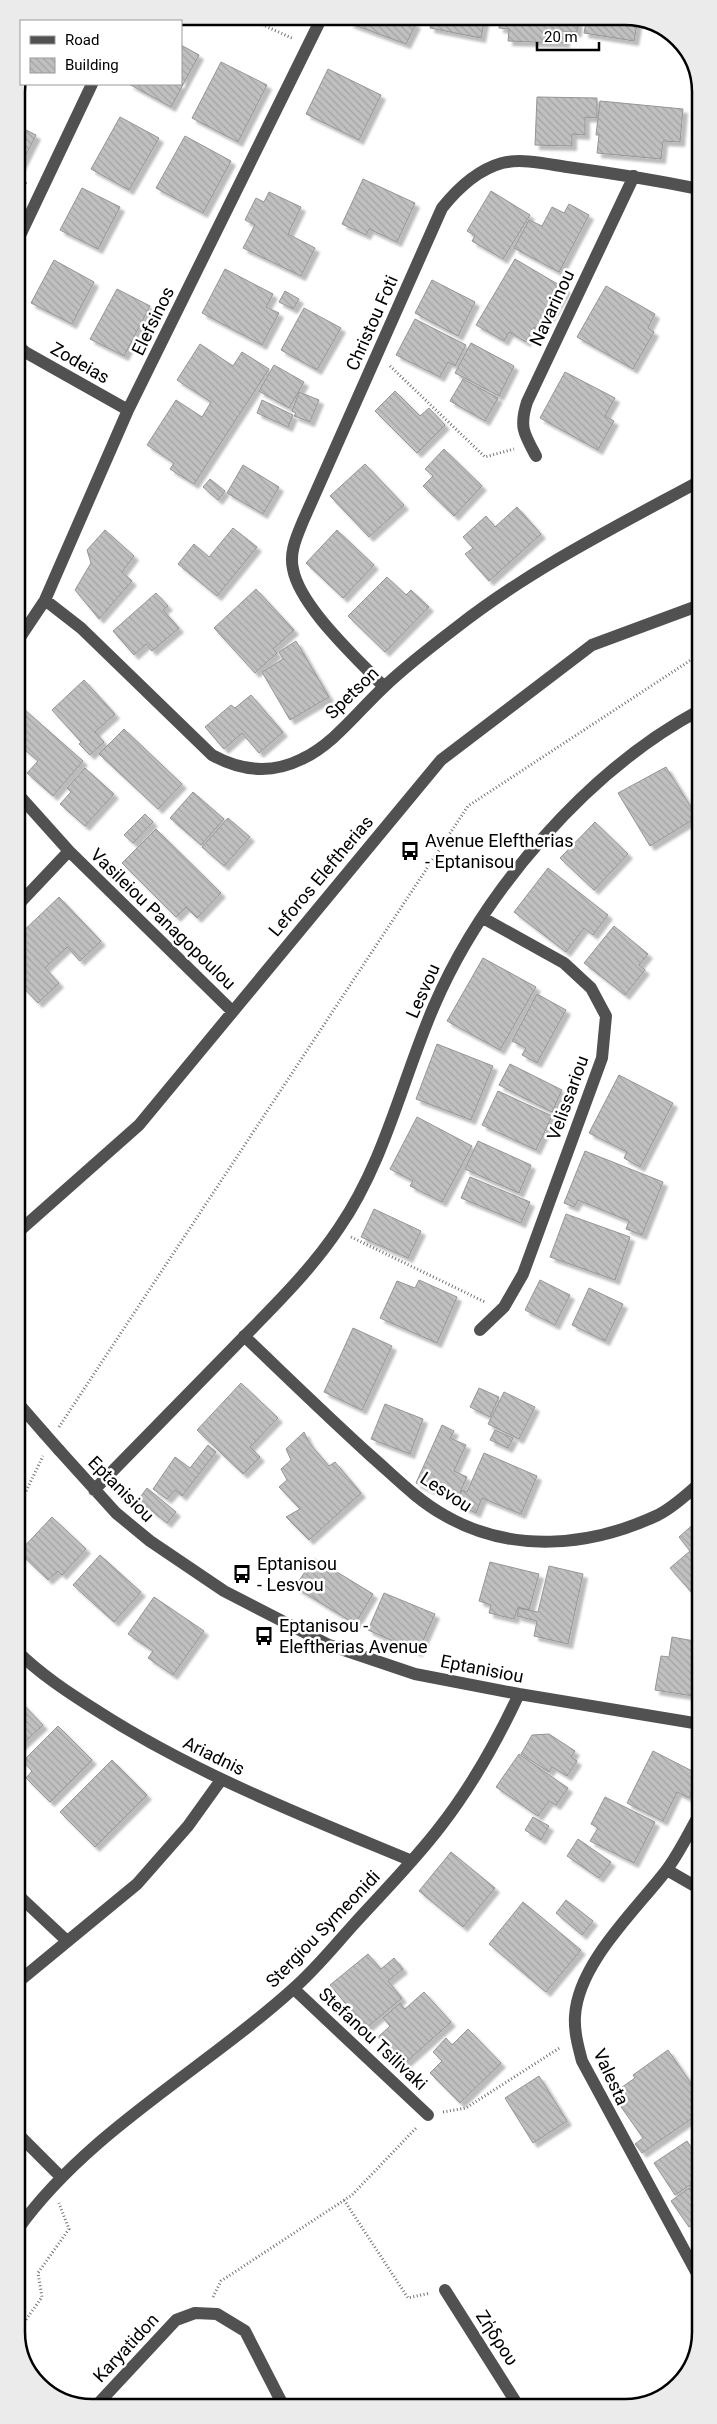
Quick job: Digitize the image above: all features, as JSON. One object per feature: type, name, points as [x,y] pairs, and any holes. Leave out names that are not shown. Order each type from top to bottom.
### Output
[{"type":"street","name":"Elefsinos","points":[[25,630],[45,600],[128,410],[318,25]]},
{"type":"street","points":[[25,225],[92,85]]},
{"type":"street","name":"Christou Foti","points":[[384,687],[321,619],[306,598],[296,580],[292,558],[297,535],[442,208],[459,188],[480,172],[503,163],[532,162],[634,176],[692,188]]},
{"type":"street","name":"Navarinou","points":[[533,451],[522,424],[527,402],[634,176]]},
{"type":"street","name":"Zodeias","points":[[25,352],[128,410]]},
{"type":"street","name":"Spetson","points":[[45,600],[81,628],[212,756],[250,770],[279,767],[302,759],[323,746],[384,687],[457,626],[512,588],[562,557],[692,485]]},
{"type":"street","name":"Leforos Eleftherias","points":[[25,1226],[139,1125],[441,760],[592,645],[692,608]]},
{"type":"street","name":"Lesvou","points":[[94,1490],[297,1282],[338,1230],[366,1181],[392,1123],[434,1005],[458,956],[511,877],[581,796],[658,735],[692,715]]},
{"type":"street","name":"Vasileiou Panagopoulou","points":[[25,803],[69,852],[232,1011]]},
{"type":"street","points":[[25,898],[69,852]]},
{"type":"street","name":"Velissariou","points":[[480,1330],[501,1310],[523,1274],[602,1058],[606,1016],[591,988],[564,964],[483,918]]},
{"type":"street","name":"Lesvou","points":[[244,1336],[403,1485],[442,1514],[468,1528],[500,1538],[525,1541],[562,1542],[590,1538],[659,1514],[692,1489]]},
{"type":"street","name":"Eptanisiou","points":[[25,1411],[94,1490],[123,1519],[184,1566],[272,1617],[329,1645],[416,1674],[519,1694],[692,1723]]},
{"type":"street","name":"Ariadnis","points":[[25,1657],[70,1694],[137,1737],[221,1780],[412,1861]]},
{"type":"street","name":"Stergiou Symeonidi","points":[[25,2221],[57,2182],[125,2123],[294,1989],[412,1861],[440,1827],[477,1775],[502,1732],[519,1694]]},
{"type":"street","points":[[25,1976],[66,1940],[137,1884],[188,1826],[221,1780]]},
{"type":"street","name":"Valesta","points":[[692,1826],[666,1870],[599,1955],[586,1976],[578,1996],[575,2016],[576,2038],[582,2061],[603,2104],[692,2265]]},
{"type":"street","points":[[666,1870],[692,1885]]},
{"type":"street","points":[[25,1901],[66,1940]]},
{"type":"street","name":"Stefanou Tsilivaki","points":[[294,1989],[428,2115]]},
{"type":"street","points":[[25,2143],[57,2182]]},
{"type":"street","name":"Ζήδρου","points":[[445,2290],[515,2399]]},
{"type":"street","name":"Karyatidon","points":[[105,2399],[176,2320],[195,2313],[217,2314],[245,2331],[280,2399]]},
{"type":"path","points":[[263,25],[308,45]]},
{"type":"path","points":[[377,353],[485,456],[533,451]]},
{"type":"path","points":[[59,1427],[468,806],[692,659]]},
{"type":"path","points":[[338,1230],[501,1310]]},
{"type":"path","points":[[25,1493],[39,1464]]},
{"type":"path","points":[[205,2314],[221,2281],[344,2200],[428,2115],[466,2108],[576,2038]]},
{"type":"path","points":[[25,2321],[42,2297],[38,2273],[68,2229],[57,2182]]},
{"type":"path","points":[[344,2200],[408,2298],[445,2290]]},
{"type":"building","points":[[354,25],[416,25],[406,44]]},
{"type":"building","points":[[431,25],[483,25],[481,38],[430,28]]},
{"type":"building","points":[[499,25],[577,25],[577,32],[565,32],[565,43],[508,41],[509,29],[499,28]]},
{"type":"building","points":[[586,25],[637,26],[634,41],[584,33]]},
{"type":"building","points":[[182,46],[199,55],[171,107],[131,85],[182,85]]},
{"type":"building","points":[[221,62],[267,85],[238,142],[192,118]]},
{"type":"building","points":[[328,69],[381,95],[359,140],[306,114]]},
{"type":"building","points":[[537,97],[597,98],[597,118],[585,117],[585,135],[572,134],[572,146],[535,145]]},
{"type":"building","points":[[600,101],[683,109],[680,142],[663,141],[661,159],[597,153],[599,135],[596,135]]},
{"type":"building","points":[[120,117],[159,138],[129,190],[91,169]]},
{"type":"building","points":[[25,130],[36,135],[25,157]]},
{"type":"building","points":[[185,136],[231,161],[203,213],[156,188]]},
{"type":"building","points":[[363,179],[415,203],[397,242],[369,229],[366,235],[342,224]]},
{"type":"building","points":[[82,188],[120,207],[98,249],[60,230]]},
{"type":"building","points":[[491,191],[530,215],[503,259],[472,241],[475,236],[467,231]]},
{"type":"building","points":[[269,192],[301,207],[288,234],[315,248],[301,276],[243,248],[255,225],[245,220],[256,198],[264,202]]},
{"type":"building","points":[[569,204],[589,215],[559,272],[514,248],[529,220],[542,226],[552,207],[564,213]]},
{"type":"building","points":[[515,259],[566,289],[541,331],[534,327],[526,342],[509,332],[504,341],[476,325]]},
{"type":"building","points":[[54,260],[94,282],[72,324],[31,303]]},
{"type":"building","points":[[225,269],[273,294],[266,307],[279,313],[262,345],[202,313]]},
{"type":"building","points":[[432,280],[475,302],[458,336],[415,313]]},
{"type":"building","points":[[606,286],[655,314],[648,328],[654,332],[633,369],[577,337]]},
{"type":"building","points":[[117,289],[150,306],[124,356],[90,339]]},
{"type":"building","points":[[285,291],[299,299],[293,309],[279,302]]},
{"type":"building","points":[[304,308],[341,328],[317,370],[281,350]]},
{"type":"building","points":[[415,319],[466,345],[455,366],[448,362],[440,377],[396,355]]},
{"type":"building","points":[[471,343],[514,366],[499,396],[455,373]]},
{"type":"building","points":[[200,344],[233,366],[242,352],[269,369],[194,484],[170,469],[174,463],[147,445],[176,400],[202,417],[211,402],[177,380]]},
{"type":"building","points":[[274,365],[304,382],[289,408],[259,391]]},
{"type":"building","points":[[565,372],[615,398],[605,416],[614,421],[598,450],[540,418]]},
{"type":"building","points":[[463,379],[498,398],[485,421],[450,401]]},
{"type":"building","points":[[395,391],[420,416],[429,408],[445,425],[417,453],[375,411]]},
{"type":"building","points":[[299,392],[319,400],[310,422],[294,416],[296,413],[292,411]]},
{"type":"building","points":[[262,400],[293,415],[288,427],[257,413]]},
{"type":"building","points":[[444,449],[482,486],[454,516],[423,486],[433,476],[425,469]]},
{"type":"building","points":[[365,464],[404,505],[369,537],[330,496]]},
{"type":"building","points":[[243,465],[279,487],[263,514],[227,493]]},
{"type":"building","points":[[210,479],[225,491],[218,500],[203,487]]},
{"type":"building","points":[[517,507],[541,534],[489,581],[465,554],[473,548],[463,537],[486,516],[495,527]]},
{"type":"building","points":[[233,528],[257,547],[217,596],[178,564],[194,544],[209,557]]},
{"type":"building","points":[[105,530],[134,556],[122,572],[132,581],[99,619],[75,590],[91,563],[87,550]]},
{"type":"building","points":[[337,530],[374,565],[343,598],[306,563]]},
{"type":"building","points":[[387,577],[406,595],[411,590],[429,607],[385,652],[348,616]]},
{"type":"building","points":[[256,589],[294,630],[273,649],[277,653],[255,673],[214,628]]},
{"type":"building","points":[[156,593],[168,606],[163,610],[179,628],[152,651],[146,644],[134,655],[113,631]]},
{"type":"building","points":[[296,641],[329,697],[290,720],[262,672],[283,659],[279,652]]},
{"type":"building","points":[[84,680],[115,714],[95,732],[104,742],[90,755],[79,744],[81,742],[52,710]]},
{"type":"building","points":[[251,695],[283,732],[259,753],[242,733],[224,749],[205,727],[231,705],[235,708]]},
{"type":"building","points":[[25,710],[83,761],[53,796],[27,773],[38,761],[25,750]]},
{"type":"building","points":[[124,729],[182,784],[158,809],[99,754]]},
{"type":"building","points":[[666,767],[692,809],[692,820],[650,846],[618,793]]},
{"type":"building","points":[[85,768],[114,794],[85,826],[60,804],[71,792],[67,788]]},
{"type":"building","points":[[193,792],[224,819],[201,845],[170,818]]},
{"type":"building","points":[[145,814],[153,822],[133,843],[124,835]]},
{"type":"building","points":[[228,818],[250,837],[224,866],[202,847]]},
{"type":"building","points":[[595,822],[628,854],[594,890],[560,858]]},
{"type":"building","points":[[156,829],[221,893],[197,918],[186,907],[176,917],[122,863]]},
{"type":"building","points":[[548,868],[608,915],[593,935],[584,928],[566,952],[514,912]]},
{"type":"building","points":[[59,897],[101,941],[80,961],[67,947],[45,968],[59,983],[38,1003],[25,989],[25,929]]},
{"type":"building","points":[[614,926],[648,954],[639,965],[645,970],[625,995],[584,963]]},
{"type":"building","points":[[483,958],[536,987],[500,1050],[447,1021]]},
{"type":"building","points":[[537,994],[566,1010],[537,1063],[522,1055],[526,1048],[512,1041]]},
{"type":"building","points":[[437,1044],[493,1066],[471,1120],[416,1099]]},
{"type":"building","points":[[510,1064],[562,1090],[552,1112],[499,1085]]},
{"type":"building","points":[[619,1075],[673,1103],[640,1167],[624,1158],[627,1152],[589,1133]]},
{"type":"building","points":[[498,1091],[552,1116],[536,1150],[482,1125]]},
{"type":"building","points":[[417,1117],[472,1146],[442,1202],[410,1186],[413,1181],[390,1169]]},
{"type":"building","points":[[478,1141],[531,1165],[519,1193],[465,1169]]},
{"type":"building","points":[[585,1151],[663,1182],[642,1235],[626,1229],[629,1221],[578,1200],[574,1207],[564,1203]]},
{"type":"building","points":[[470,1177],[530,1202],[521,1223],[461,1198]]},
{"type":"building","points":[[374,1209],[421,1231],[408,1258],[361,1237]]},
{"type":"building","points":[[566,1214],[630,1237],[615,1280],[550,1257]]},
{"type":"building","points":[[419,1280],[457,1297],[437,1343],[380,1318],[397,1281],[415,1288]]},
{"type":"building","points":[[540,1280],[570,1295],[555,1325],[525,1310]]},
{"type":"building","points":[[589,1288],[623,1304],[605,1341],[572,1325]]},
{"type":"building","points":[[353,1328],[392,1346],[362,1410],[324,1392]]},
{"type":"building","points":[[241,1383],[278,1418],[250,1447],[260,1457],[243,1474],[197,1430]]},
{"type":"building","points":[[479,1388],[499,1397],[490,1417],[470,1407]]},
{"type":"building","points":[[504,1392],[535,1407],[519,1439],[488,1424]]},
{"type":"building","points":[[385,1404],[423,1419],[410,1454],[371,1439]]},
{"type":"building","points":[[442,1425],[454,1431],[450,1438],[466,1445],[454,1471],[467,1477],[456,1501],[416,1483]]},
{"type":"building","points":[[495,1430],[513,1438],[508,1448],[490,1440]]},
{"type":"building","points":[[304,1432],[310,1444],[329,1466],[335,1462],[361,1493],[309,1540],[286,1517],[300,1509],[279,1487],[287,1480],[281,1469],[291,1460],[286,1449]]},
{"type":"building","points":[[208,1445],[216,1452],[182,1496],[175,1490],[167,1499],[153,1489],[175,1457],[190,1468]]},
{"type":"building","points":[[484,1453],[537,1476],[521,1514],[482,1498],[476,1513],[457,1504],[462,1490],[467,1492]]},
{"type":"building","points":[[147,1488],[176,1512],[167,1523],[138,1500]]},
{"type":"building","points":[[52,1517],[86,1549],[62,1575],[58,1571],[48,1580],[25,1558],[25,1546]]},
{"type":"building","points":[[692,1525],[692,1593],[670,1568],[690,1551],[679,1537]]},
{"type":"building","points":[[100,1555],[141,1592],[114,1622],[73,1585]]},
{"type":"building","points":[[314,1558],[373,1594],[355,1624],[295,1587]]},
{"type":"building","points":[[490,1562],[539,1574],[529,1610],[518,1607],[514,1619],[489,1613],[491,1605],[479,1601]]},
{"type":"building","points":[[549,1566],[583,1574],[568,1644],[534,1636],[537,1621],[517,1616],[519,1608],[538,1612]]},
{"type":"building","points":[[384,1593],[435,1614],[418,1652],[368,1630]]},
{"type":"building","points":[[154,1597],[204,1631],[173,1675],[148,1658],[153,1651],[128,1634]]},
{"type":"building","points":[[672,1637],[692,1641],[692,1696],[655,1690],[661,1656],[669,1657]]},
{"type":"building","points":[[25,1706],[43,1725],[25,1742]]},
{"type":"building","points":[[58,1726],[92,1760],[50,1802],[26,1778],[32,1771],[25,1763],[25,1759]]},
{"type":"building","points":[[549,1734],[575,1751],[571,1757],[577,1761],[567,1776],[552,1767],[549,1772],[521,1754],[532,1735]]},
{"type":"building","points":[[653,1751],[692,1771],[692,1792],[689,1798],[677,1792],[663,1821],[627,1803]]},
{"type":"building","points":[[519,1754],[568,1788],[556,1805],[549,1801],[538,1816],[496,1787]]},
{"type":"building","points":[[112,1760],[147,1795],[95,1847],[60,1812]]},
{"type":"building","points":[[605,1797],[655,1822],[634,1863],[590,1841],[598,1828],[591,1824]]},
{"type":"building","points":[[533,1817],[549,1826],[541,1840],[525,1830]]},
{"type":"building","points":[[578,1839],[611,1862],[599,1878],[567,1856]]},
{"type":"building","points":[[451,1852],[495,1888],[463,1927],[419,1891]]},
{"type":"building","points":[[566,1900],[593,1921],[582,1935],[556,1913]]},
{"type":"building","points":[[523,1902],[581,1950],[546,1992],[489,1944]]},
{"type":"building","points":[[368,1954],[381,1969],[394,1958],[403,1969],[388,1981],[402,1998],[366,2028],[330,1985]]},
{"type":"building","points":[[424,1992],[451,2022],[403,2065],[378,2037],[390,2026],[383,2018],[400,2003],[405,2009]]},
{"type":"building","points":[[468,2029],[501,2063],[460,2103],[430,2073],[442,2061],[433,2052],[446,2038],[452,2045]]},
{"type":"building","points":[[668,2050],[692,2085],[692,2118],[642,2153],[635,2144],[643,2138],[612,2094],[635,2078],[633,2075]]},
{"type":"building","points":[[539,2076],[567,2121],[533,2143],[505,2098]]},
{"type":"building","points":[[687,2141],[692,2148],[692,2188],[690,2185],[675,2195],[654,2163]]},
{"type":"building","points":[[689,2188],[692,2192],[692,2225],[689,2227],[671,2201]]},
{"type":"place","name":"Avenue Eleftherias - Eptanisou","points":[[410,851]]},
{"type":"place","name":"Eptanisou - Lesvou","points":[[242,1574]]},
{"type":"place","name":"Eptanisou - Eleftherias Avenue","points":[[264,1636]]}]
